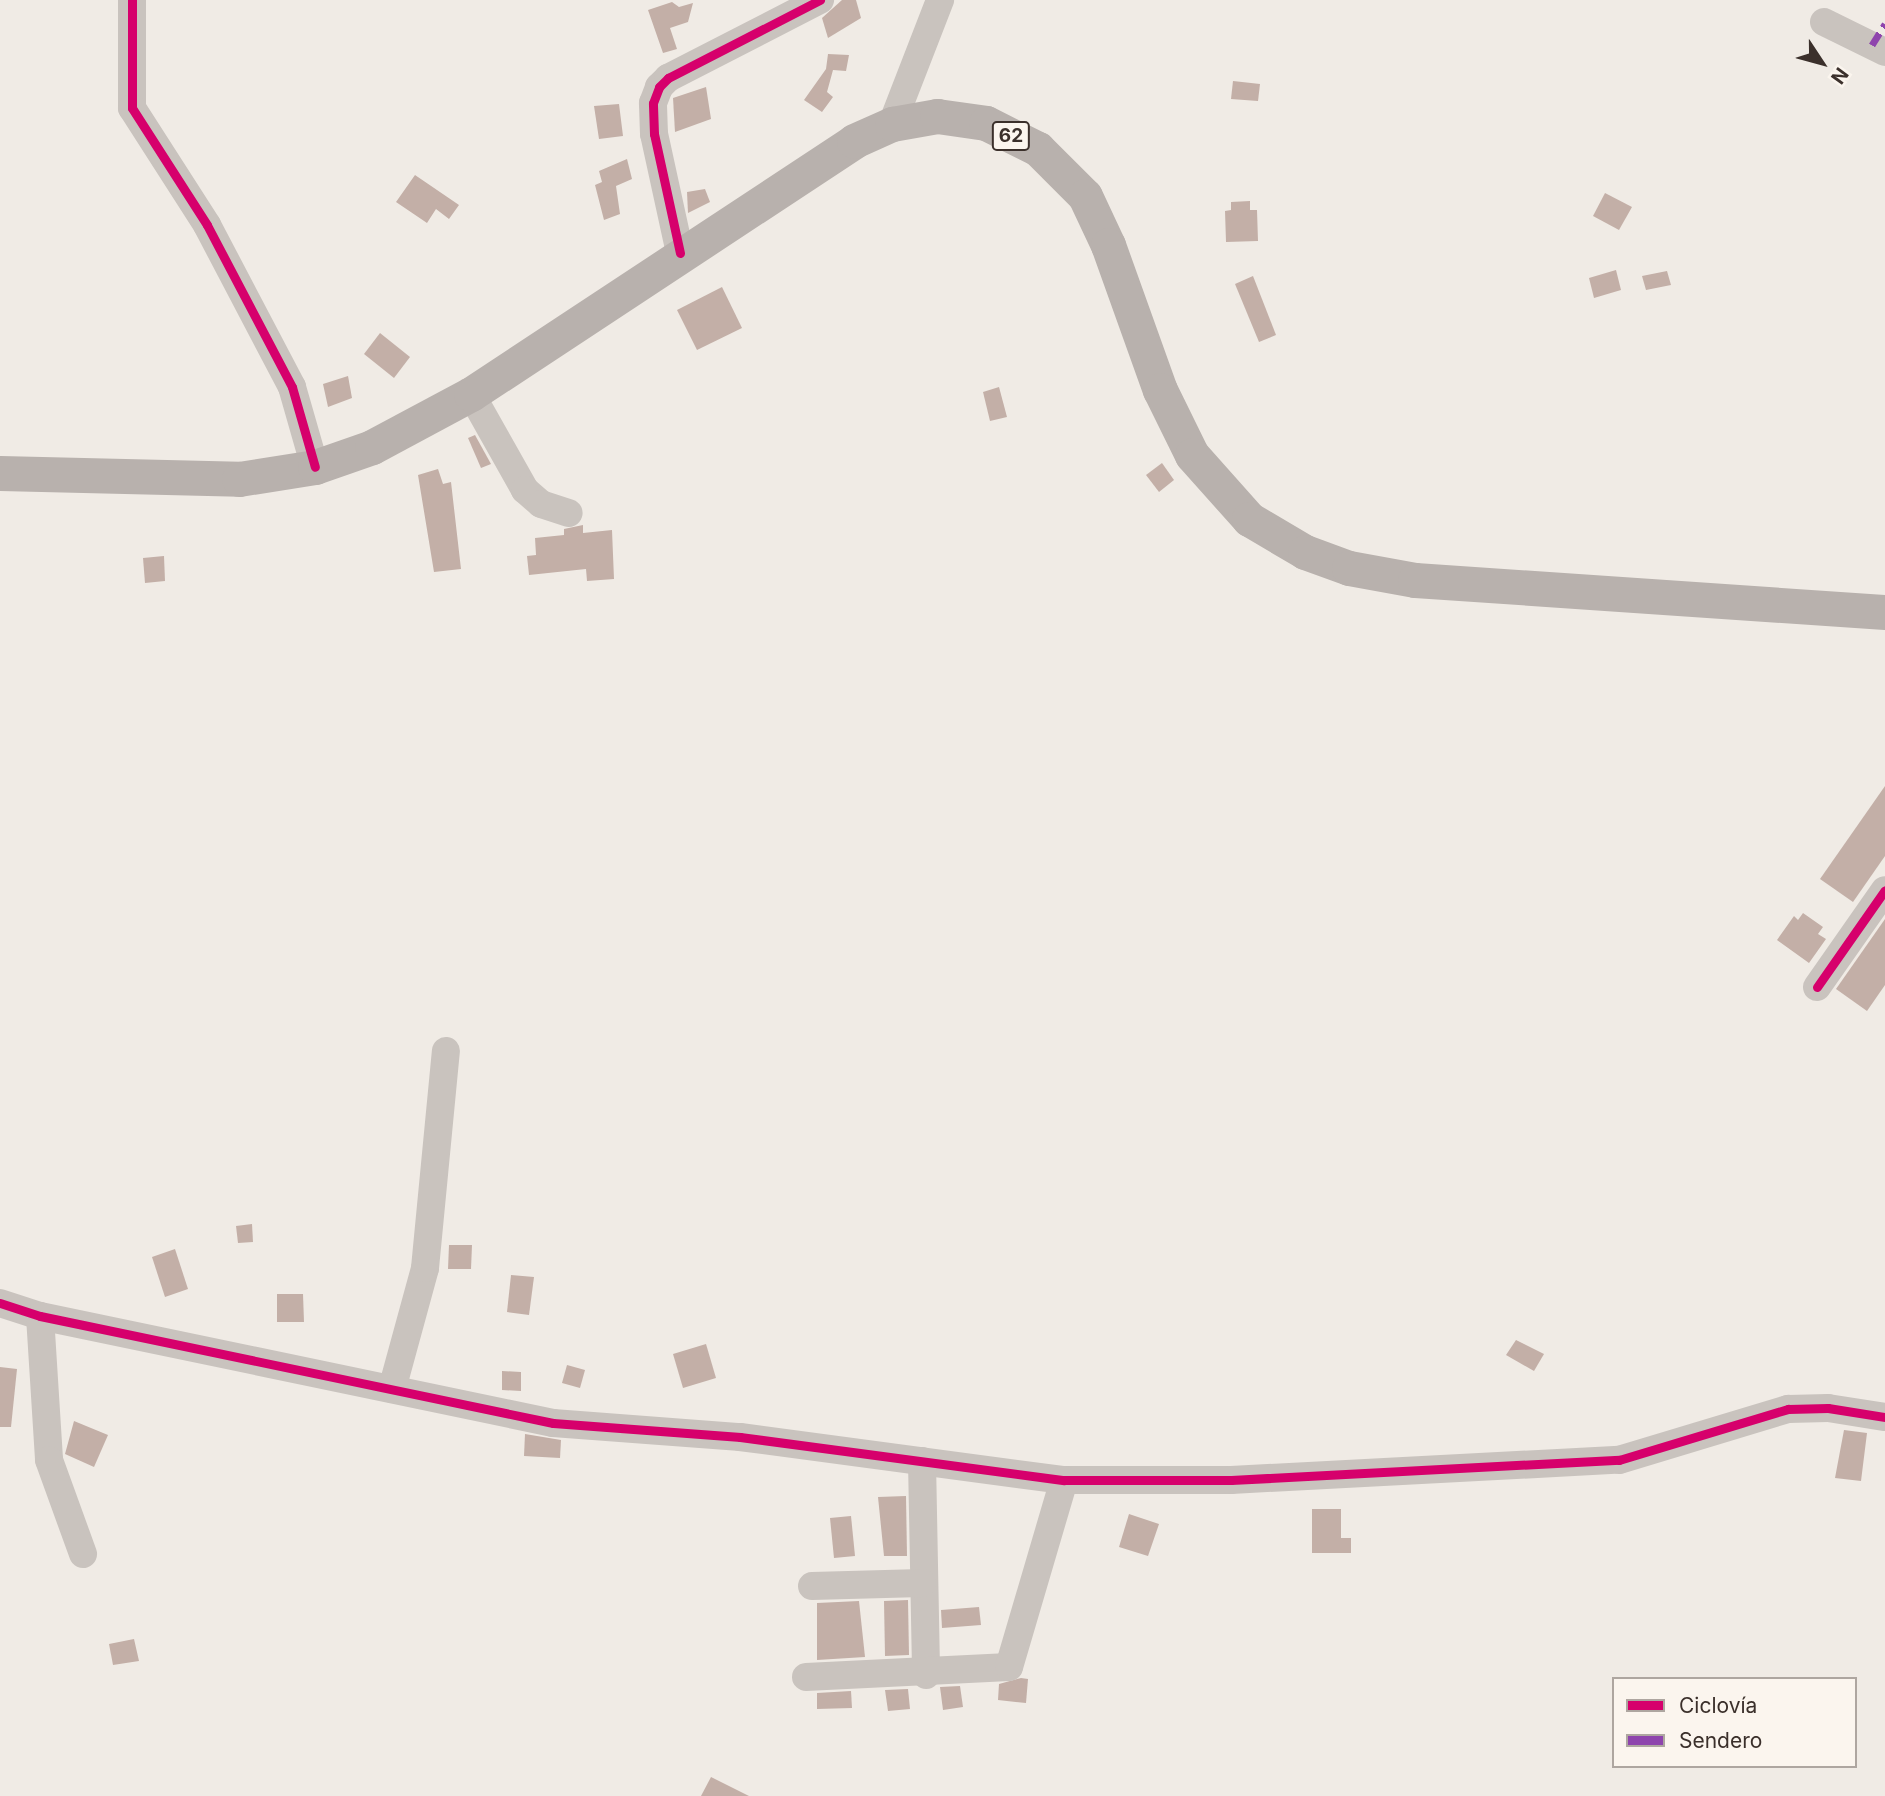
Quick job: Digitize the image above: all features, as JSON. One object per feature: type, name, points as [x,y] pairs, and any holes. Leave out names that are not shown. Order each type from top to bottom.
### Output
[{"type":"main road","name":"62","points":[[0,473],[239,479],[315,467],[372,447],[471,394],[680,253],[854,141],[892,124],[937,116],[986,123],[1038,149],[1085,196],[1108,244],[1160,390],[1192,455],[1249,519],[1306,552],[1349,568],[1415,580],[1885,612]]},
{"type":"street","points":[[132,0],[132,108],[207,225],[292,387],[315,467]]},
{"type":"street","points":[[680,253],[654,134],[653,103],[659,87],[668,78],[820,0]]},
{"type":"street","points":[[892,124],[940,0]]},
{"type":"street","points":[[1824,23],[1885,52]]},
{"type":"street","points":[[471,394],[525,490],[541,504],[569,513]]},
{"type":"street","points":[[1817,986],[1885,890]]},
{"type":"street","points":[[392,1389],[425,1268],[446,1051]]},
{"type":"street","points":[[0,1303],[40,1316],[553,1423],[740,1437],[1065,1480],[1231,1480],[1619,1460],[1788,1409],[1828,1408],[1885,1417]]},
{"type":"street","points":[[40,1316],[49,1460],[83,1554]]},
{"type":"street","points":[[922,1461],[922,1583],[926,1675]]},
{"type":"street","points":[[806,1677],[926,1675],[1009,1667],[1065,1480]]},
{"type":"street","points":[[812,1586],[922,1583]]},
{"type":"building","points":[[842,0],[856,0],[861,18],[828,38],[822,18]]},
{"type":"building","points":[[672,2],[679,7],[693,3],[688,22],[670,28],[677,49],[663,53],[648,10]]},
{"type":"building","points":[[828,54],[849,55],[846,71],[833,70],[827,92],[833,97],[822,112],[804,100],[826,69]]},
{"type":"building","points":[[1233,81],[1260,84],[1258,101],[1231,99]]},
{"type":"building","points":[[706,87],[711,119],[675,132],[673,98]]},
{"type":"building","points":[[619,104],[623,136],[599,139],[594,106]]},
{"type":"building","points":[[627,159],[632,179],[616,186],[620,214],[604,220],[595,185],[602,182],[599,171]]},
{"type":"building","points":[[415,175],[459,205],[449,219],[436,209],[427,223],[396,202]]},
{"type":"building","points":[[705,189],[710,202],[688,213],[687,192]]},
{"type":"building","points":[[1605,193],[1632,207],[1619,230],[1593,216]]},
{"type":"building","points":[[1250,201],[1250,210],[1257,210],[1258,241],[1226,242],[1225,211],[1231,210],[1231,202]]},
{"type":"building","points":[[1616,270],[1621,290],[1594,298],[1589,278]]},
{"type":"building","points":[[1667,271],[1671,285],[1646,290],[1642,276]]},
{"type":"building","points":[[1253,276],[1276,335],[1259,342],[1235,284]]},
{"type":"building","points":[[722,287],[742,328],[697,350],[677,310]]},
{"type":"building","points":[[380,333],[410,357],[394,378],[364,354]]},
{"type":"building","points":[[348,376],[352,398],[328,407],[323,384]]},
{"type":"building","points":[[999,387],[1007,417],[990,421],[983,392]]},
{"type":"building","points":[[475,435],[491,464],[481,468],[468,438]]},
{"type":"building","points":[[1162,463],[1174,480],[1159,492],[1146,475]]},
{"type":"building","points":[[438,469],[443,484],[451,482],[461,569],[434,572],[418,475]]},
{"type":"building","points":[[583,525],[583,533],[612,530],[614,579],[587,581],[586,569],[529,575],[527,556],[536,555],[535,538],[564,535],[564,529]]},
{"type":"building","points":[[164,556],[165,581],[145,583],[143,558]]},
{"type":"building","points":[[1885,786],[1885,856],[1853,902],[1820,879]]},
{"type":"building","points":[[1803,913],[1823,927],[1818,934],[1826,939],[1809,963],[1777,940],[1794,916],[1798,920]]},
{"type":"building","points":[[1885,919],[1885,985],[1867,1011],[1836,989]]},
{"type":"building","points":[[252,1224],[253,1242],[238,1243],[236,1226]]},
{"type":"building","points":[[449,1245],[472,1245],[471,1269],[448,1269]]},
{"type":"building","points":[[175,1249],[188,1289],[165,1297],[152,1257]]},
{"type":"building","points":[[511,1275],[534,1277],[529,1315],[507,1312]]},
{"type":"building","points":[[277,1294],[303,1294],[304,1322],[277,1322]]},
{"type":"building","points":[[1516,1340],[1544,1354],[1534,1371],[1506,1355]]},
{"type":"building","points":[[706,1344],[716,1378],[683,1388],[673,1354]]},
{"type":"building","points":[[567,1365],[585,1370],[580,1388],[562,1383]]},
{"type":"building","points":[[0,1367],[17,1369],[11,1427],[0,1427]]},
{"type":"building","points":[[502,1371],[521,1372],[521,1391],[502,1390]]},
{"type":"building","points":[[74,1421],[108,1435],[94,1467],[65,1454]]},
{"type":"building","points":[[1844,1430],[1867,1433],[1861,1481],[1835,1478]]},
{"type":"building","points":[[525,1434],[561,1440],[560,1458],[524,1456]]},
{"type":"building","points":[[906,1496],[907,1556],[884,1556],[878,1497]]},
{"type":"building","points":[[1312,1509],[1341,1509],[1341,1538],[1351,1538],[1351,1553],[1312,1553]]},
{"type":"building","points":[[1129,1514],[1159,1524],[1148,1556],[1119,1547]]},
{"type":"building","points":[[851,1516],[855,1556],[834,1558],[830,1518]]},
{"type":"building","points":[[908,1600],[909,1655],[885,1656],[884,1601]]},
{"type":"building","points":[[859,1601],[865,1657],[817,1660],[817,1603]]},
{"type":"building","points":[[979,1607],[981,1625],[942,1628],[941,1610]]},
{"type":"building","points":[[134,1639],[139,1661],[113,1665],[109,1644]]},
{"type":"building","points":[[1021,1678],[1028,1679],[1026,1703],[998,1700],[999,1684]]},
{"type":"building","points":[[960,1686],[963,1707],[943,1710],[940,1687]]},
{"type":"building","points":[[908,1689],[910,1709],[888,1711],[885,1690]]},
{"type":"building","points":[[851,1691],[852,1708],[817,1709],[817,1693]]},
{"type":"building","points":[[711,1777],[749,1796],[701,1796]]},
{"type":"marked path","points":[[1872,45],[1885,24]]},
{"type":"cycle path","points":[[132,0],[132,108],[207,225],[292,387],[315,467]]},
{"type":"cycle path","points":[[680,253],[654,134],[653,103],[659,87],[668,78],[820,0]]},
{"type":"cycle path","points":[[1817,987],[1885,890]]},
{"type":"cycle path","points":[[0,1303],[40,1316],[553,1423],[740,1437],[1064,1480],[1231,1480],[1619,1460],[1788,1409],[1828,1408],[1885,1417]]}]
